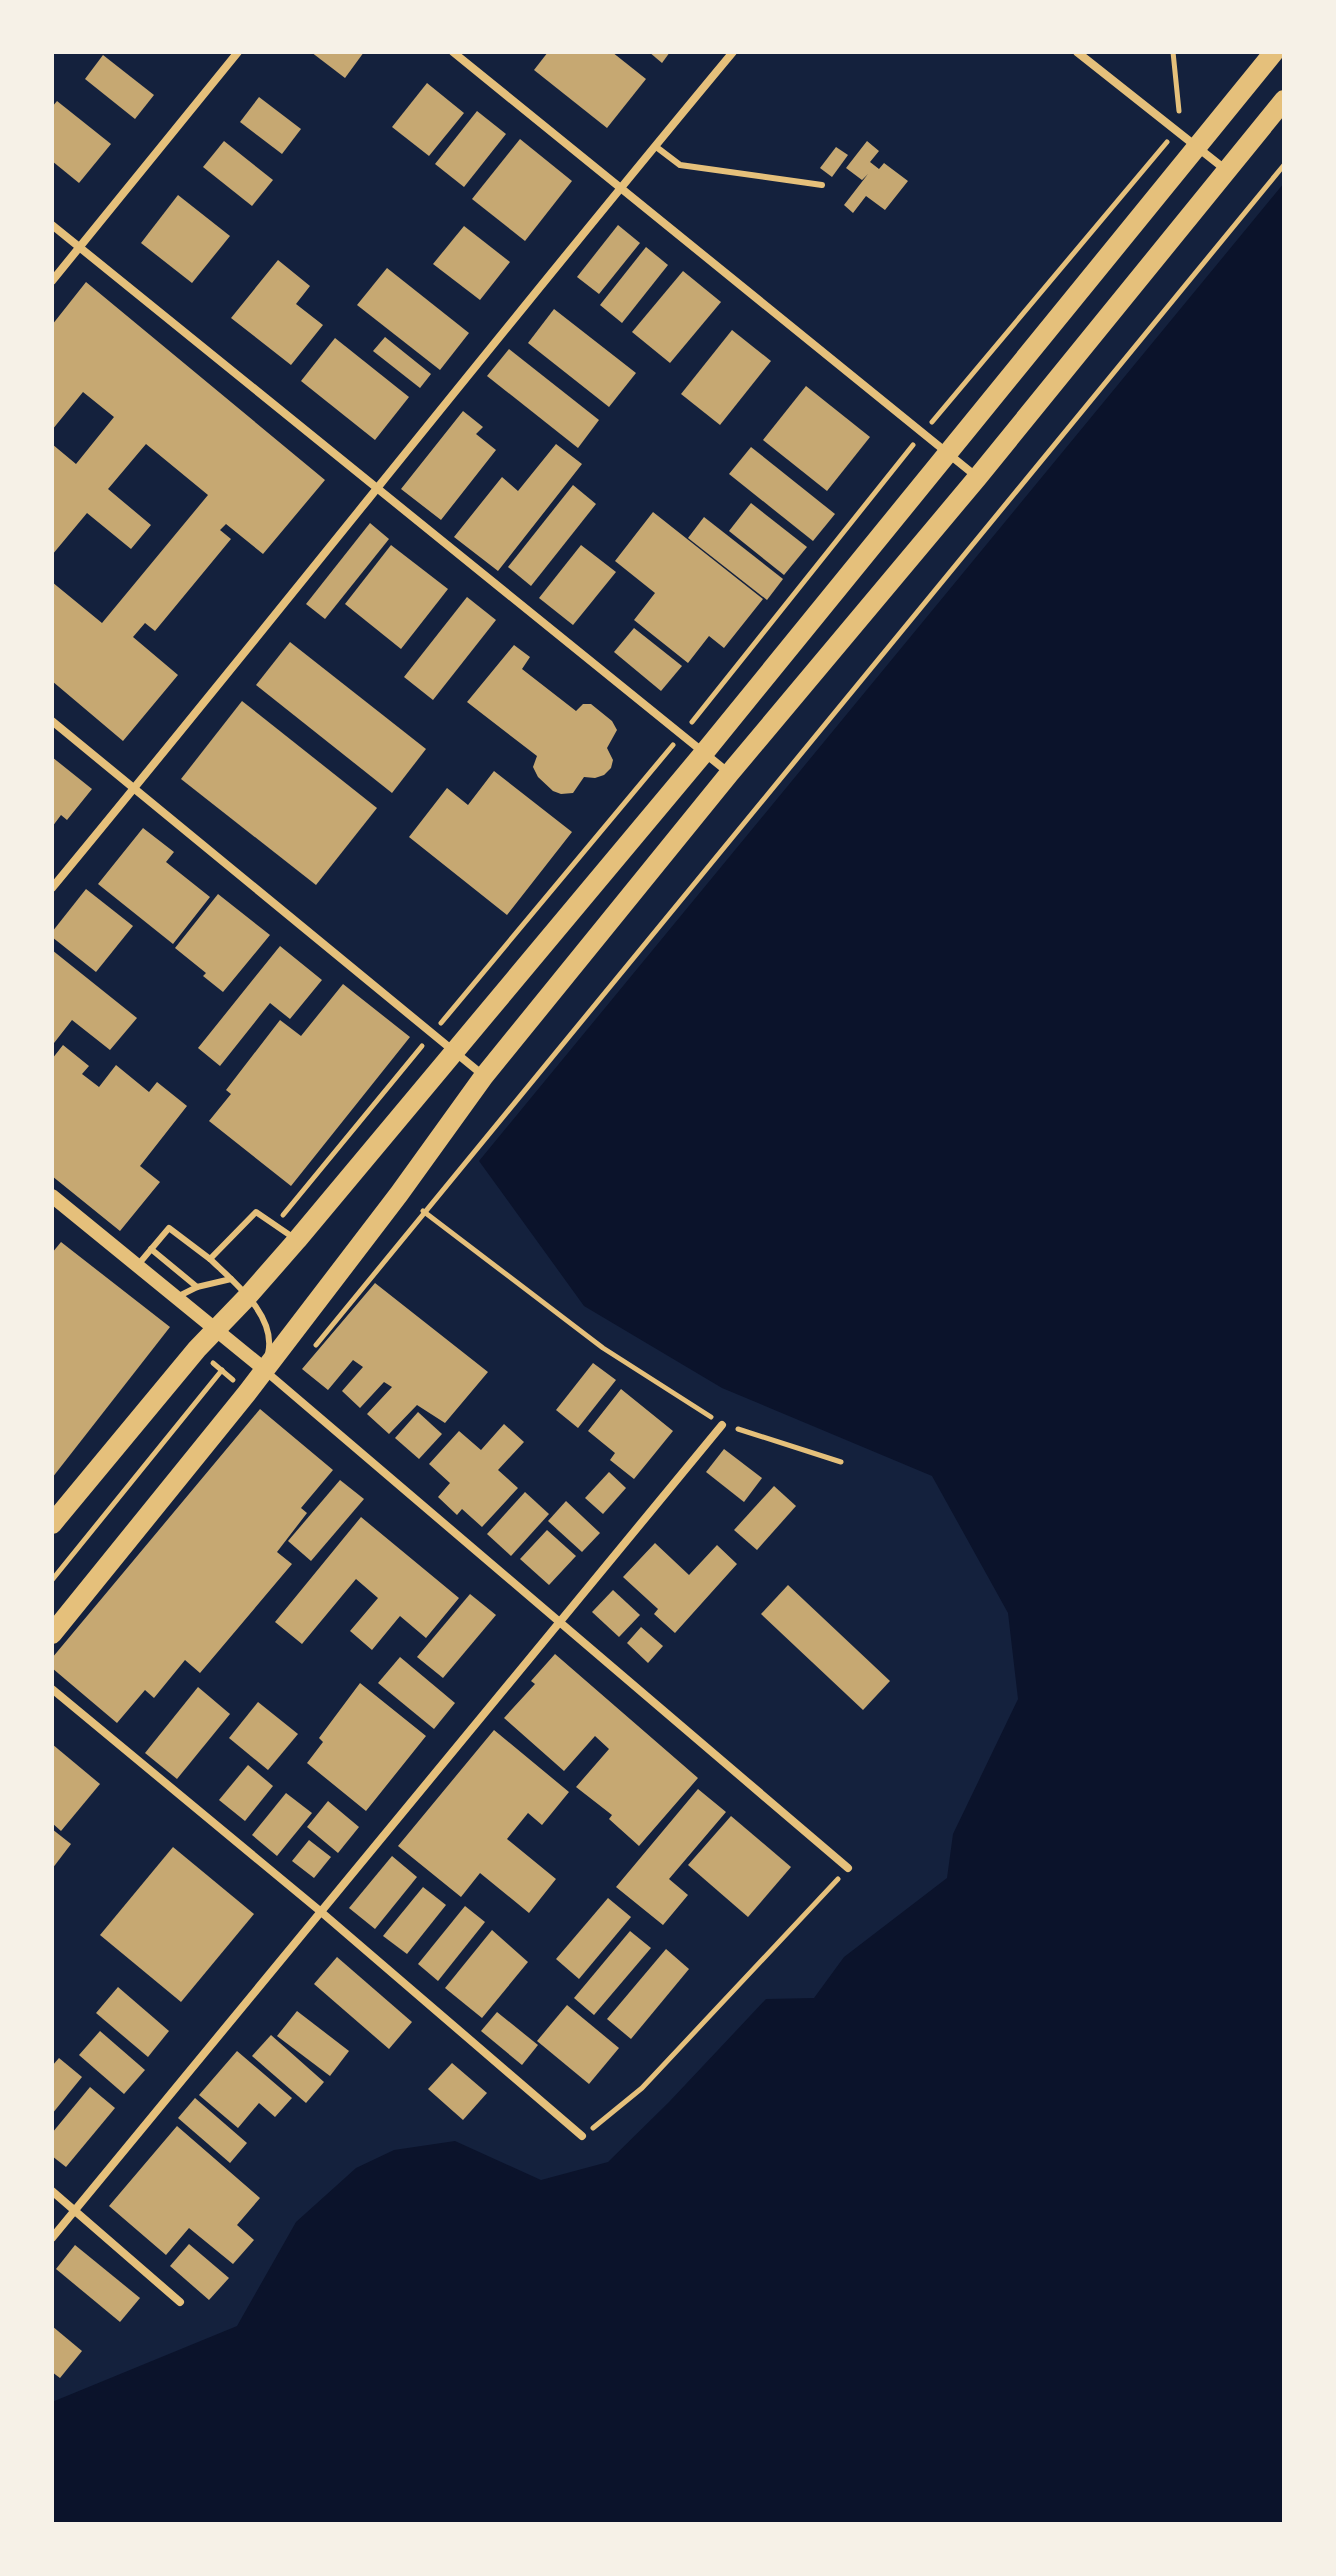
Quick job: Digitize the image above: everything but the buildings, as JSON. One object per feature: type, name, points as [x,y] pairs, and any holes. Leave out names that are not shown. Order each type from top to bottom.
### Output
[{"type":"main road","points":[[52,1524],[215,1330],[297,1240],[703,754],[1274,52]]},
{"type":"main road","points":[[52,1634],[264,1369],[399,1194],[484,1076],[1284,100]]},
{"type":"street","points":[[52,281],[238,52]]},
{"type":"street","points":[[453,52],[977,478]]},
{"type":"street","points":[[52,888],[733,52]]},
{"type":"street","points":[[1077,52],[1226,170]]},
{"type":"street","points":[[52,225],[729,774]]},
{"type":"street","points":[[52,721],[484,1076]]},
{"type":"street","points":[[52,1196],[264,1369],[848,1868]]},
{"type":"street","points":[[52,2238],[722,1425]]},
{"type":"street","points":[[52,1689],[320,1911],[582,2136]]},
{"type":"street","points":[[52,2191],[180,2302]]},
{"type":"lane","points":[[655,146],[680,165],[822,185]]},
{"type":"lane","points":[[210,1259],[256,1212],[297,1240]]},
{"type":"lane","points":[[136,1266],[169,1228],[210,1259],[248,1296],[260,1313],[271,1343],[264,1369]]},
{"type":"lane","points":[[151,1249],[197,1287]]},
{"type":"lane","points":[[175,1298],[197,1287],[231,1279]]},
{"type":"path","points":[[275,1225],[681,736],[922,434],[1175,132],[1179,110],[1173,52]]},
{"type":"path","points":[[311,1350],[1284,165]]},
{"type":"path","points":[[399,1194],[603,1348],[722,1425],[841,1462]]},
{"type":"path","points":[[52,1580],[222,1370]]},
{"type":"path","points":[[582,2136],[642,2088],[848,1868]]},
{"type":"water","points":[[1284,183],[1284,2524],[52,2524],[52,2402],[237,2326],[296,2222],[356,2168],[394,2150],[455,2141],[541,2180],[608,2162],[766,1999],[814,1998],[844,1957],[947,1878],[953,1834],[1018,1699],[1008,1613],[932,1476],[722,1388],[584,1306],[479,1161]]}]
